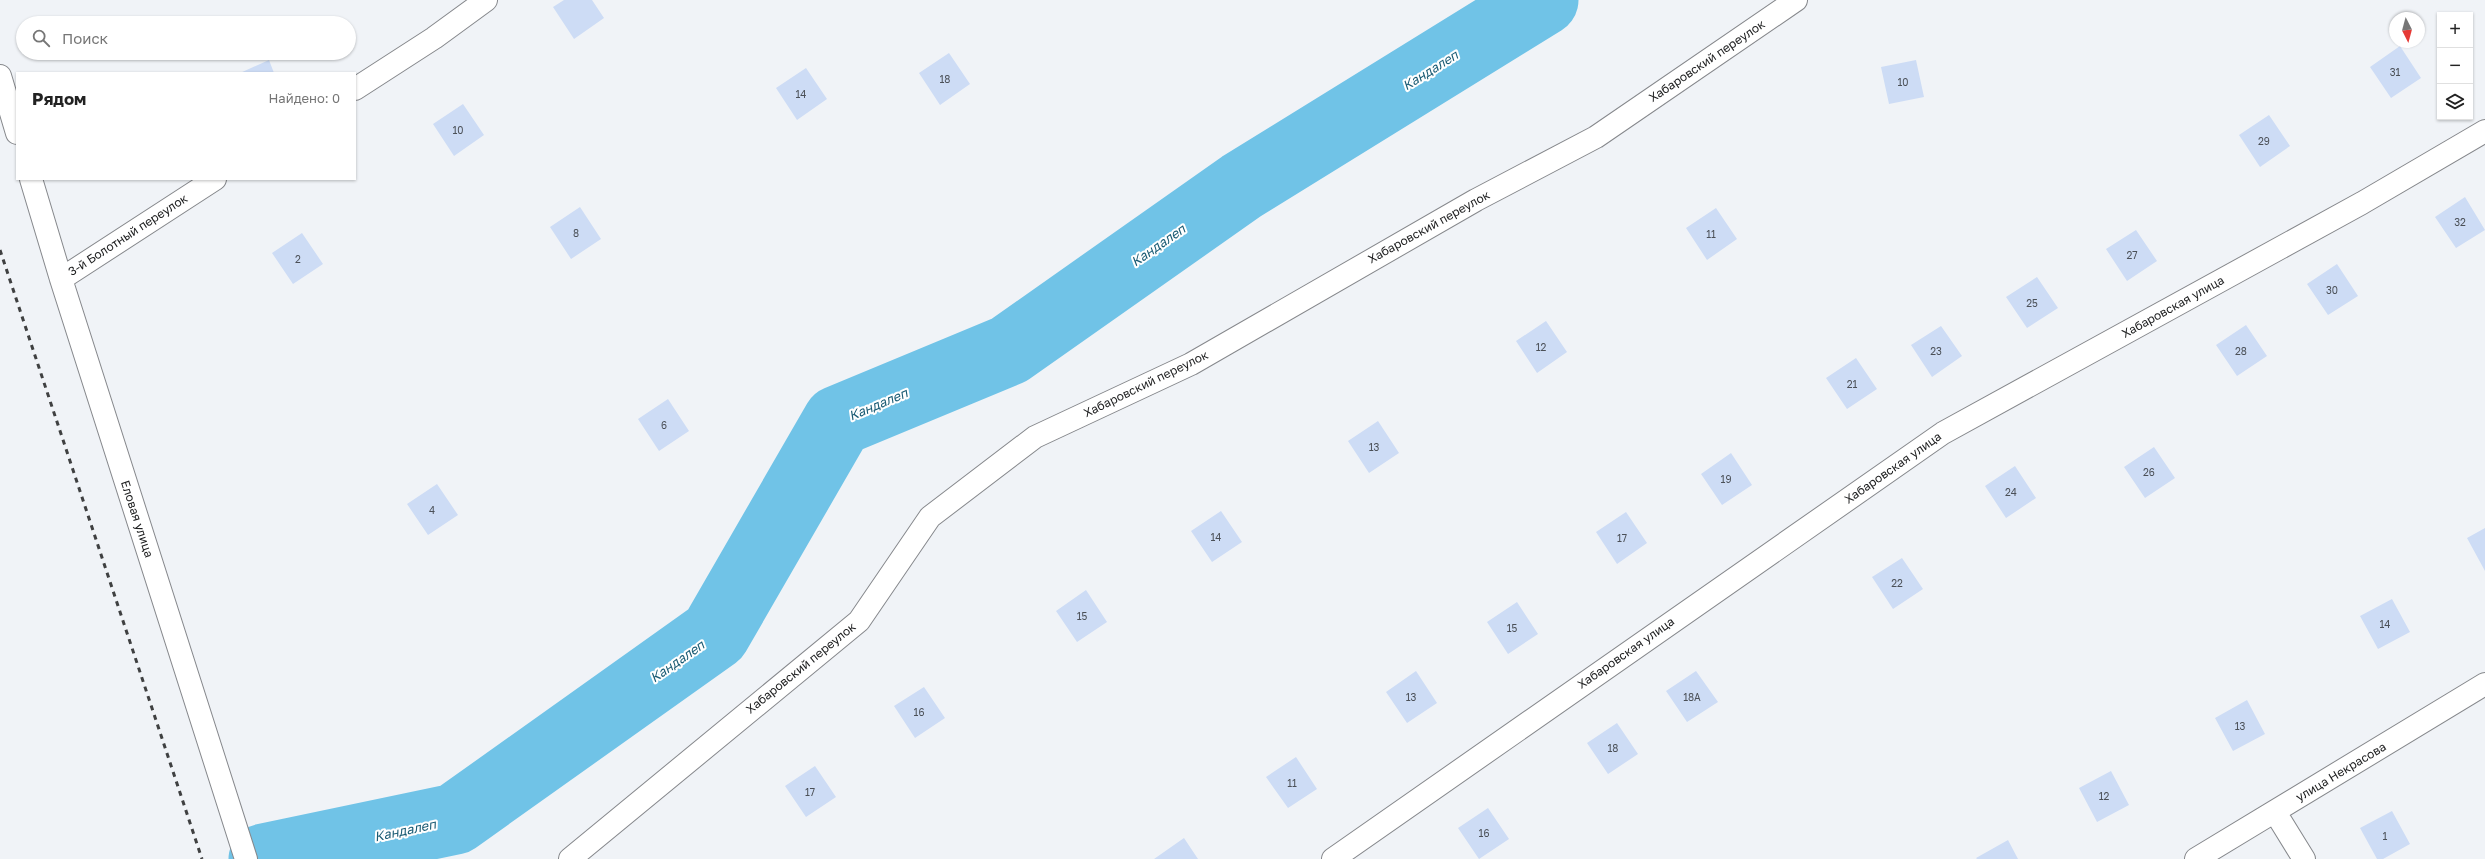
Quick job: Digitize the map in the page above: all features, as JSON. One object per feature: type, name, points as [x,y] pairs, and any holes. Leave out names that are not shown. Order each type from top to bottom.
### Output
[{"type":"street","points":[[356,87],[434,38],[486,0]]},
{"type":"street","name":"Хабаровский переулок","points":[[570,859],[859,621],[930,517],[1035,437],[1191,364],[1476,200],[1596,137],[1796,0]]},
{"type":"street","points":[[0,76],[16,130]]},
{"type":"street","name":"Хабаровская улица","points":[[1333,859],[1943,433],[2362,203],[2485,131]]},
{"type":"street","name":"Еловая улица","points":[[31,180],[61,279],[246,859]]},
{"type":"street","name":"3-й Болотный переулок","points":[[61,279],[213,180]]},
{"type":"street","name":"улица Некрасова","points":[[2196,859],[2485,684]]},
{"type":"street","points":[[2275,812],[2304,859]]},
{"type":"building","points":[[564,0],[592,0],[604,18],[574,39],[553,7]]},
{"type":"building","points":[[2397,48],[2401,48],[2421,78],[2391,98],[2370,67]]},
{"type":"building","points":[[949,53],[970,84],[940,105],[919,73]]},
{"type":"building","points":[[269,60],[274,72],[242,72]]},
{"type":"building","points":[[1916,60],[1924,97],[1889,104],[1881,67]]},
{"type":"building","points":[[806,68],[827,99],[797,120],[776,88]]},
{"type":"building","points":[[463,104],[484,135],[454,156],[433,124]]},
{"type":"building","points":[[2269,115],[2290,146],[2260,167],[2239,135]]},
{"type":"building","points":[[2465,197],[2485,230],[2456,248],[2435,217]]},
{"type":"building","points":[[580,207],[601,239],[571,259],[550,227]]},
{"type":"building","points":[[1716,208],[1737,239],[1707,260],[1686,228]]},
{"type":"building","points":[[2136,230],[2157,261],[2127,281],[2106,249]]},
{"type":"building","points":[[302,233],[323,264],[293,284],[272,253]]},
{"type":"building","points":[[2337,264],[2358,296],[2328,315],[2307,284]]},
{"type":"building","points":[[2037,277],[2058,308],[2027,328],[2006,297]]},
{"type":"building","points":[[1546,321],[1567,352],[1537,373],[1516,341]]},
{"type":"building","points":[[2246,325],[2267,356],[2237,376],[2216,345]]},
{"type":"building","points":[[1941,326],[1962,356],[1932,377],[1911,345]]},
{"type":"building","points":[[1856,358],[1877,389],[1847,409],[1826,378]]},
{"type":"building","points":[[668,399],[689,431],[659,451],[638,419]]},
{"type":"building","points":[[1378,421],[1399,453],[1369,473],[1348,441]]},
{"type":"building","points":[[2154,447],[2175,478],[2145,498],[2124,467]]},
{"type":"building","points":[[1731,453],[1752,485],[1722,505],[1701,474]]},
{"type":"building","points":[[2015,466],[2036,498],[2006,518],[1985,486]]},
{"type":"building","points":[[437,484],[458,515],[428,535],[407,504]]},
{"type":"building","points":[[1221,511],[1242,542],[1212,562],[1191,531]]},
{"type":"building","points":[[1626,512],[1647,543],[1617,564],[1596,532]]},
{"type":"building","points":[[2485,528],[2485,571],[2467,538]]},
{"type":"building","points":[[1902,558],[1923,589],[1893,609],[1872,577]]},
{"type":"building","points":[[1086,590],[1107,622],[1077,642],[1056,611]]},
{"type":"building","points":[[2392,599],[2410,632],[2378,649],[2360,616]]},
{"type":"building","points":[[1517,602],[1538,634],[1508,654],[1487,622]]},
{"type":"building","points":[[1416,671],[1437,703],[1407,723],[1386,692]]},
{"type":"building","points":[[1696,671],[1718,702],[1687,722],[1666,691]]},
{"type":"building","points":[[924,687],[945,718],[915,738],[894,706]]},
{"type":"building","points":[[2247,700],[2265,734],[2233,751],[2215,718]]},
{"type":"building","points":[[1617,723],[1638,754],[1608,774],[1587,743]]},
{"type":"building","points":[[1296,757],[1317,789],[1288,808],[1266,777]]},
{"type":"building","points":[[815,766],[836,797],[806,817],[785,786]]},
{"type":"building","points":[[2111,771],[2129,805],[2097,822],[2079,788]]},
{"type":"building","points":[[1488,808],[1509,839],[1479,859],[1458,828]]},
{"type":"building","points":[[2392,811],[2410,844],[2383,859],[2377,859],[2360,828]]},
{"type":"building","points":[[1184,838],[1198,859],[1154,859]]},
{"type":"building","points":[[2008,840],[2018,859],[1976,858]]},
{"type":"waterway","name":"Кандалеп","points":[[264,859],[455,819],[715,634],[838,421],[1009,350],[1242,186],[1543,0]]},
{"type":"railway","points":[[0,250],[202,859]]}]
